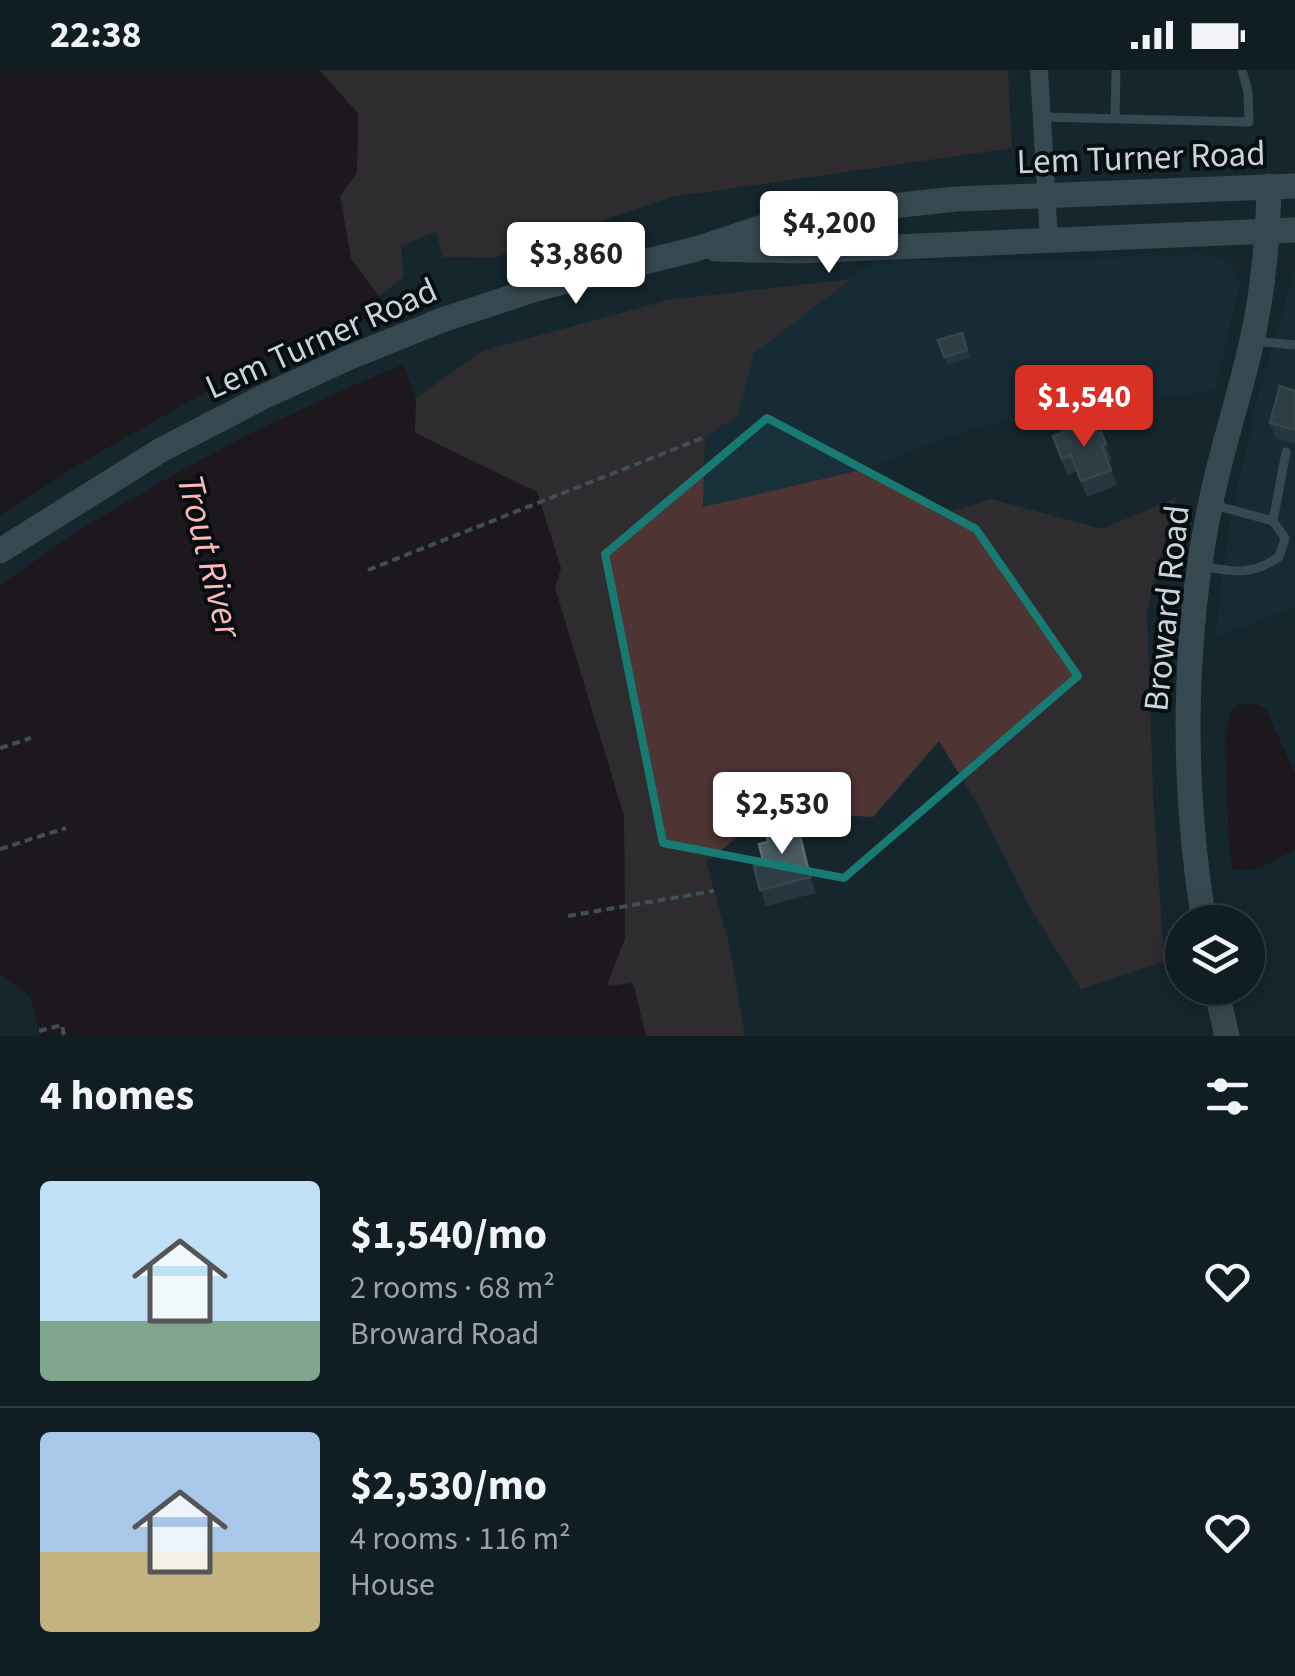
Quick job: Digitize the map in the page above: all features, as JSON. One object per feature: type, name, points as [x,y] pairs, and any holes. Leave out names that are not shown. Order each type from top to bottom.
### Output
[{"type":"main road","name":"Lem Turner Road","points":[[0,551],[194,432],[260,398],[442,320],[539,288],[696,248],[792,218],[891,205],[1282,186]]},
{"type":"main road","name":"Broward Road","points":[[1202,905],[1188,740],[1200,566],[1211,504],[1252,341],[1268,232],[1282,186]]},
{"type":"main road","name":"Lem Turner Road","points":[[696,248],[800,251],[1295,230]]},
{"type":"main road","points":[[1220,1005],[1227,1036]]},
{"type":"street","points":[[1039,70],[1050,239]]},
{"type":"lane","points":[[1115,119],[1116,70]]},
{"type":"lane","points":[[1042,118],[1249,122],[1248,92],[1242,70]]},
{"type":"lane","points":[[1252,341],[1295,345]]},
{"type":"lane","points":[[1273,521],[1286,452]]},
{"type":"lane","points":[[1200,566],[1234,572],[1255,570],[1279,557],[1284,538],[1273,521],[1211,504]]},
{"type":"path","points":[[368,570],[704,437]]},
{"type":"path","points":[[0,748],[31,738]]},
{"type":"path","points":[[0,849],[66,828]]},
{"type":"path","points":[[568,916],[714,892]]},
{"type":"path","points":[[39,1030],[62,1025],[64,1036]]},
{"type":"highlighted area","points":[[767,418],[976,529],[1078,676],[844,878],[663,843],[605,554]]},
{"type":"shaded area","points":[[319,70],[1008,70],[1012,148],[671,197],[493,258],[443,257],[436,232],[401,245],[404,277],[379,296],[351,259],[340,196],[357,173],[358,114]]},
{"type":"shaded area","points":[[1201,254],[1223,258],[1236,271],[1240,284],[1215,390],[976,427],[865,469],[703,507],[705,437],[738,415],[754,353],[876,258],[975,263]]},
{"type":"shaded area","points":[[1295,268],[1295,607],[1216,637],[1234,503],[1258,396]]},
{"type":"shaded area","points":[[851,279],[754,353],[738,415],[705,437],[703,507],[865,469],[940,515],[991,499],[1102,529],[1176,498],[1147,610],[1164,961],[1081,989],[1032,911],[977,803],[939,741],[873,817],[770,811],[706,862],[729,944],[745,1036],[646,1036],[633,983],[606,987],[625,938],[624,816],[555,588],[561,568],[537,492],[415,433],[416,398],[483,351],[668,300]]},
{"type":"water","name":"Trout River","points":[[0,70],[319,70],[358,113],[357,173],[340,196],[351,259],[379,296],[416,398],[415,433],[537,492],[561,568],[555,588],[624,816],[625,938],[607,986],[633,983],[646,1036],[40,1036],[30,996],[0,975]]},
{"type":"water","points":[[1240,704],[1256,704],[1266,709],[1295,774],[1295,850],[1248,870],[1232,868],[1229,849],[1225,733],[1232,709]]},
{"type":"pier","points":[[389,309],[409,362],[245,436],[176,473],[81,529],[0,585],[0,516],[83,462],[218,385]]},
{"type":"building","points":[[962,333],[967,350],[944,357],[938,340]]},
{"type":"building","points":[[1280,386],[1295,391],[1295,430],[1270,423]]},
{"type":"building","points":[[1093,421],[1106,444],[1102,446],[1111,470],[1081,481],[1071,455],[1062,459],[1053,436]]},
{"type":"building","points":[[796,820],[810,877],[760,890],[754,866],[764,864],[759,844],[768,842],[765,828]]}]
